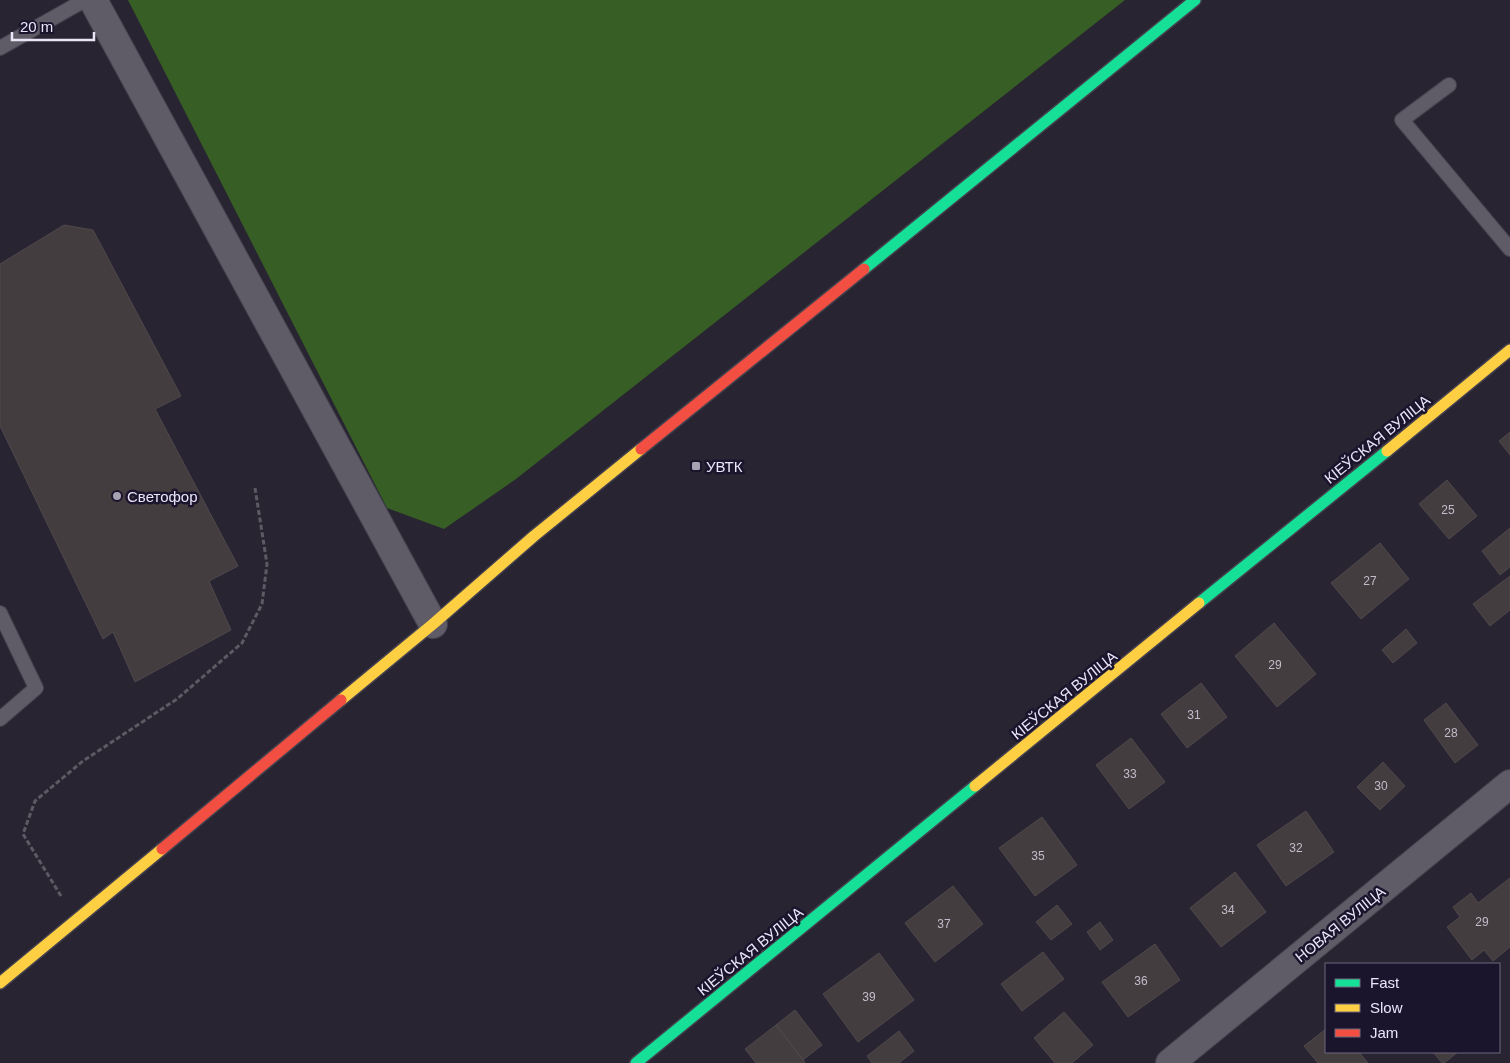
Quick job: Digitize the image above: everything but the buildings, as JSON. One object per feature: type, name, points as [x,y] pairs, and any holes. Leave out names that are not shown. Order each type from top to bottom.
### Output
[{"type":"main road","points":[[0,983],[432,624],[541,530],[1195,0]]},
{"type":"main road","name":"КІЕЎСКАЯ ВУЛІЦА","points":[[636,1063],[1510,350]]},
{"type":"street","points":[[93,0],[432,624]]},
{"type":"street","name":"НОВАЯ ВУЛІЦА","points":[[1170,1063],[1510,784]]},
{"type":"lane","points":[[0,48],[85,0]]},
{"type":"lane","points":[[1449,85],[1402,120],[1510,249]]},
{"type":"lane","points":[[0,613],[36,688],[0,719]]},
{"type":"path","points":[[76,920],[23,834],[35,802],[83,761],[177,699],[242,644],[262,604],[267,564],[255,488]]},
{"type":"green space","points":[[128,0],[1125,0],[516,479],[444,529],[387,508]]},
{"type":"traffic: fast","points":[[864,269],[1195,0]]},
{"type":"traffic: fast","points":[[1199,603],[1387,451]]},
{"type":"traffic: fast","points":[[636,1063],[975,786]]},
{"type":"traffic: slow","points":[[1387,451],[1510,350]]},
{"type":"traffic: slow","points":[[341,700],[433,624],[534,536],[641,449]]},
{"type":"traffic: slow","points":[[975,786],[1199,603]]},
{"type":"traffic: slow","points":[[0,983],[162,849]]},
{"type":"traffic: jam","points":[[641,449],[864,269]]},
{"type":"traffic: jam","points":[[162,849],[341,700]]},
{"type":"place","name":"УВТК","points":[[696,466]]},
{"type":"place","name":"Светофор","points":[[117,496]]}]
